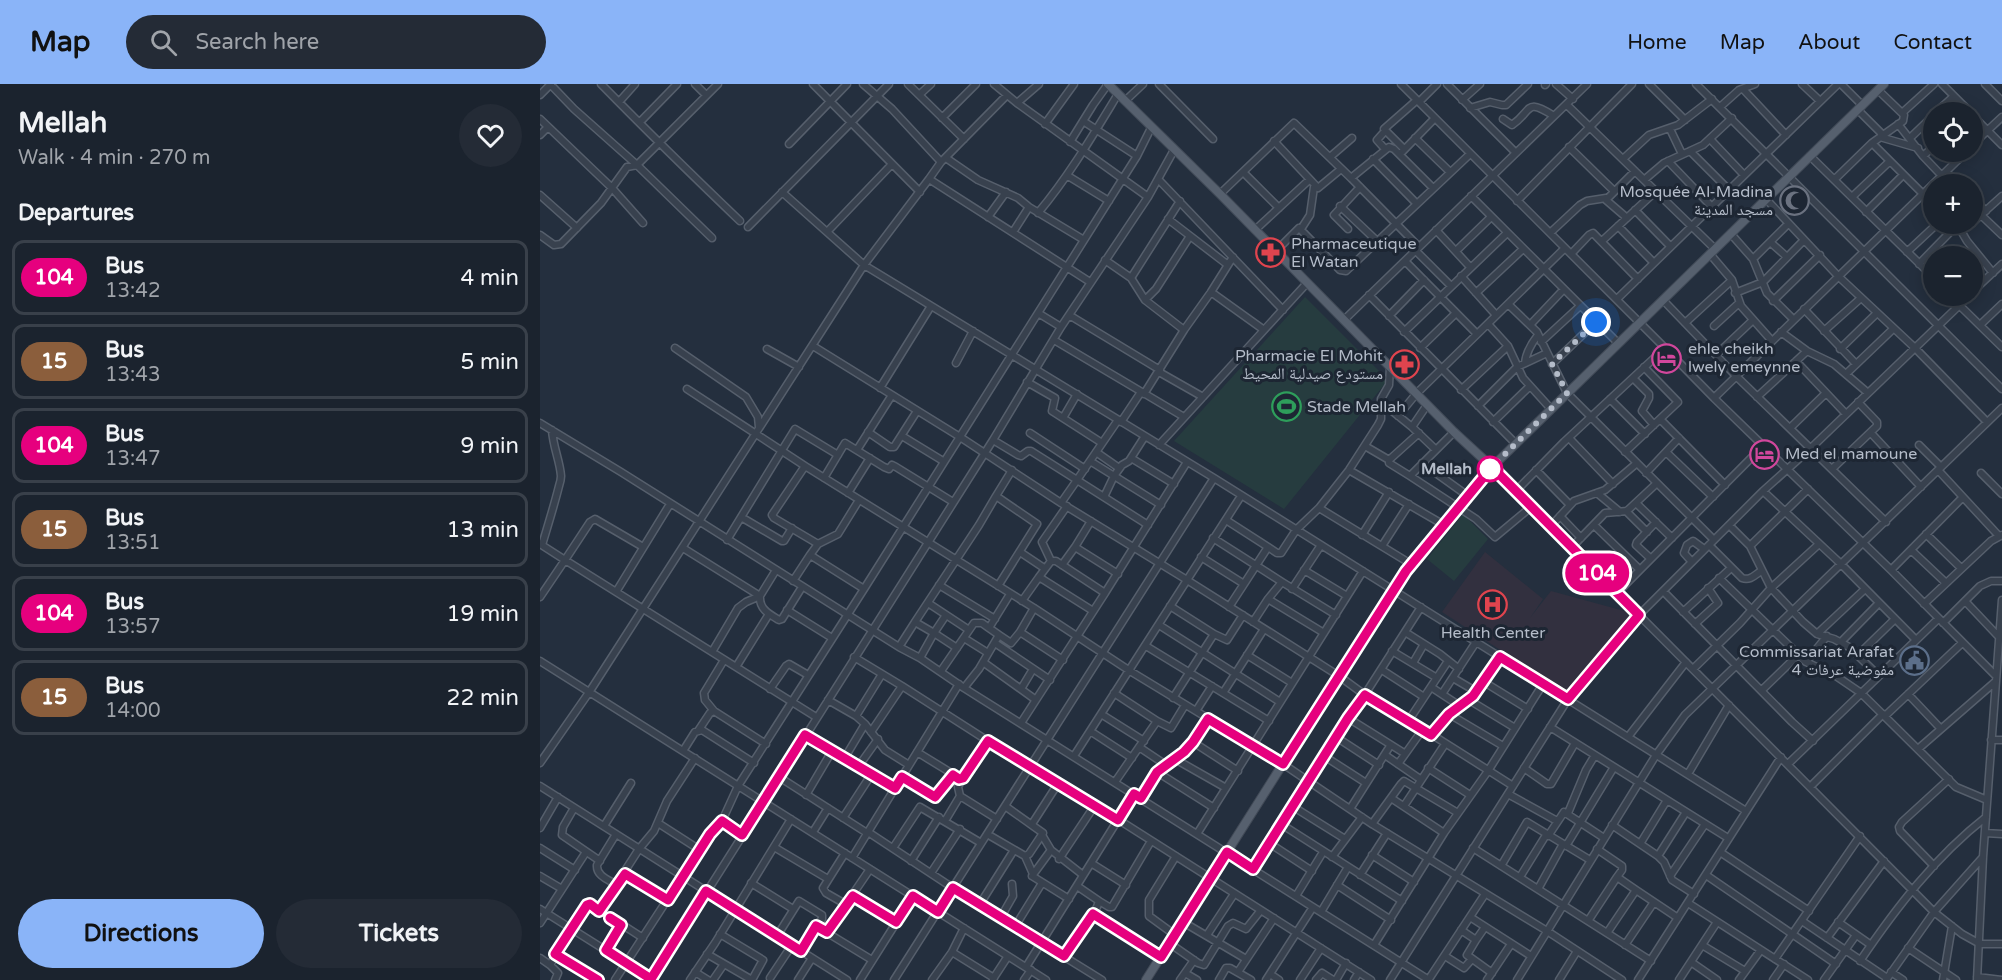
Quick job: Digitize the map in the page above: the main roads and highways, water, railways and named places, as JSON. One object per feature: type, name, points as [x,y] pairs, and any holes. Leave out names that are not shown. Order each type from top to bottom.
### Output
[{"type":"main road","points":[[1108,84],[1220,194],[1454,432],[1492,467]]},
{"type":"main road","points":[[1146,980],[1411,564],[1492,467],[1881,87]]},
{"type":"place","name":"Mosquée Al-Madina مسجد المدينة","points":[[1794,201]]},
{"type":"place","name":"Pharmaceutique El Watan","points":[[1270,253]]},
{"type":"place","name":"ehle cheikh lwely emeynne","points":[[1667,358]]},
{"type":"place","name":"Pharmacie El Mohit مستودع صيدلية المحيط","points":[[1404,365]]},
{"type":"place","name":"Stade Mellah","points":[[1286,407]]},
{"type":"place","name":"Med el mamoune","points":[[1764,454]]},
{"type":"place","name":"Mellah","points":[[1490,469]]},
{"type":"place","name":"Health Center","points":[[1493,605]]},
{"type":"place","name":"Commissariat Arafat 4 مفوضية عرفات","points":[[1915,661]]}]
